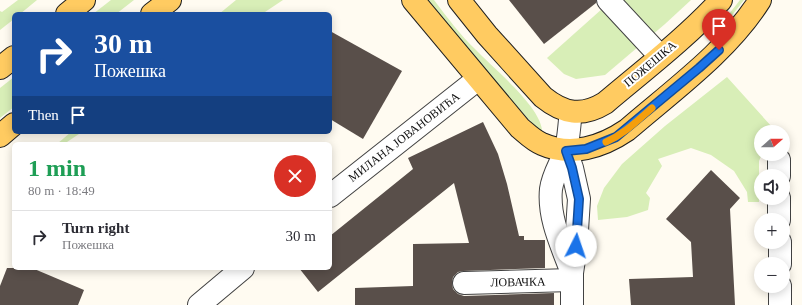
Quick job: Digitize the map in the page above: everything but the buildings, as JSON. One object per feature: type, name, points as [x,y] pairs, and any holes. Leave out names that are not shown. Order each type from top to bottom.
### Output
[{"type":"main road","points":[[69,12],[84,0]]},
{"type":"main road","points":[[155,12],[170,0]]},
{"type":"main road","points":[[412,0],[520,128],[541,144],[566,151],[578,150],[598,145],[616,137],[626,130],[699,68],[728,40],[743,24],[760,0]]},
{"type":"main road","points":[[459,0],[492,41],[543,97],[552,105],[571,112]]},
{"type":"main road","name":"ПОЖЕШКА","points":[[571,112],[588,111],[605,103],[709,13],[721,0]]},
{"type":"main road","points":[[0,68],[12,58]]},
{"type":"main road","points":[[0,136],[12,126]]},
{"type":"street","points":[[608,0],[660,56]]},
{"type":"street","name":"МИЛАНА ЈОВАНОВИЋА","points":[[332,194],[478,79]]},
{"type":"street","points":[[571,112],[566,151],[572,168],[579,199],[576,246],[572,277],[572,305]]},
{"type":"street","points":[[199,305],[241,270]]},
{"type":"street","name":"ЛОВАЧКА","points":[[464,283],[572,277]]},
{"type":"street","points":[[780,293],[780,305]]},
{"type":"green space","points":[[18,0],[37,0],[22,12],[12,12],[12,21],[0,30],[0,11],[2,12]]},
{"type":"green space","points":[[111,0],[134,0],[119,12],[96,12]]},
{"type":"green space","points":[[236,0],[283,0],[265,12],[221,12]]},
{"type":"green space","points":[[428,0],[434,0],[465,38],[514,87],[533,110],[539,120],[542,130],[538,130],[497,84]]},
{"type":"green space","points":[[612,0],[691,0],[605,75],[576,79],[564,74],[547,58]]},
{"type":"green space","points":[[740,0],[744,0],[726,23],[711,37],[709,34],[729,14]]},
{"type":"green space","points":[[727,77],[770,125],[754,125],[754,161],[759,161],[759,169],[754,169],[754,202],[748,202],[747,192],[734,171],[711,155],[691,148],[658,159],[662,166],[646,193],[650,198],[648,210],[627,217],[598,220],[597,206],[604,188],[622,164],[665,126]]},
{"type":"green space","points":[[12,79],[12,109],[0,118],[0,88]]},
{"type":"green space","points":[[69,134],[79,134],[67,142],[59,142]]},
{"type":"slow traffic","points":[[606,142],[626,130],[652,108]]},
{"type":"route","points":[[576,246],[579,199],[576,181],[566,151],[586,149],[616,137],[719,50]]}]
